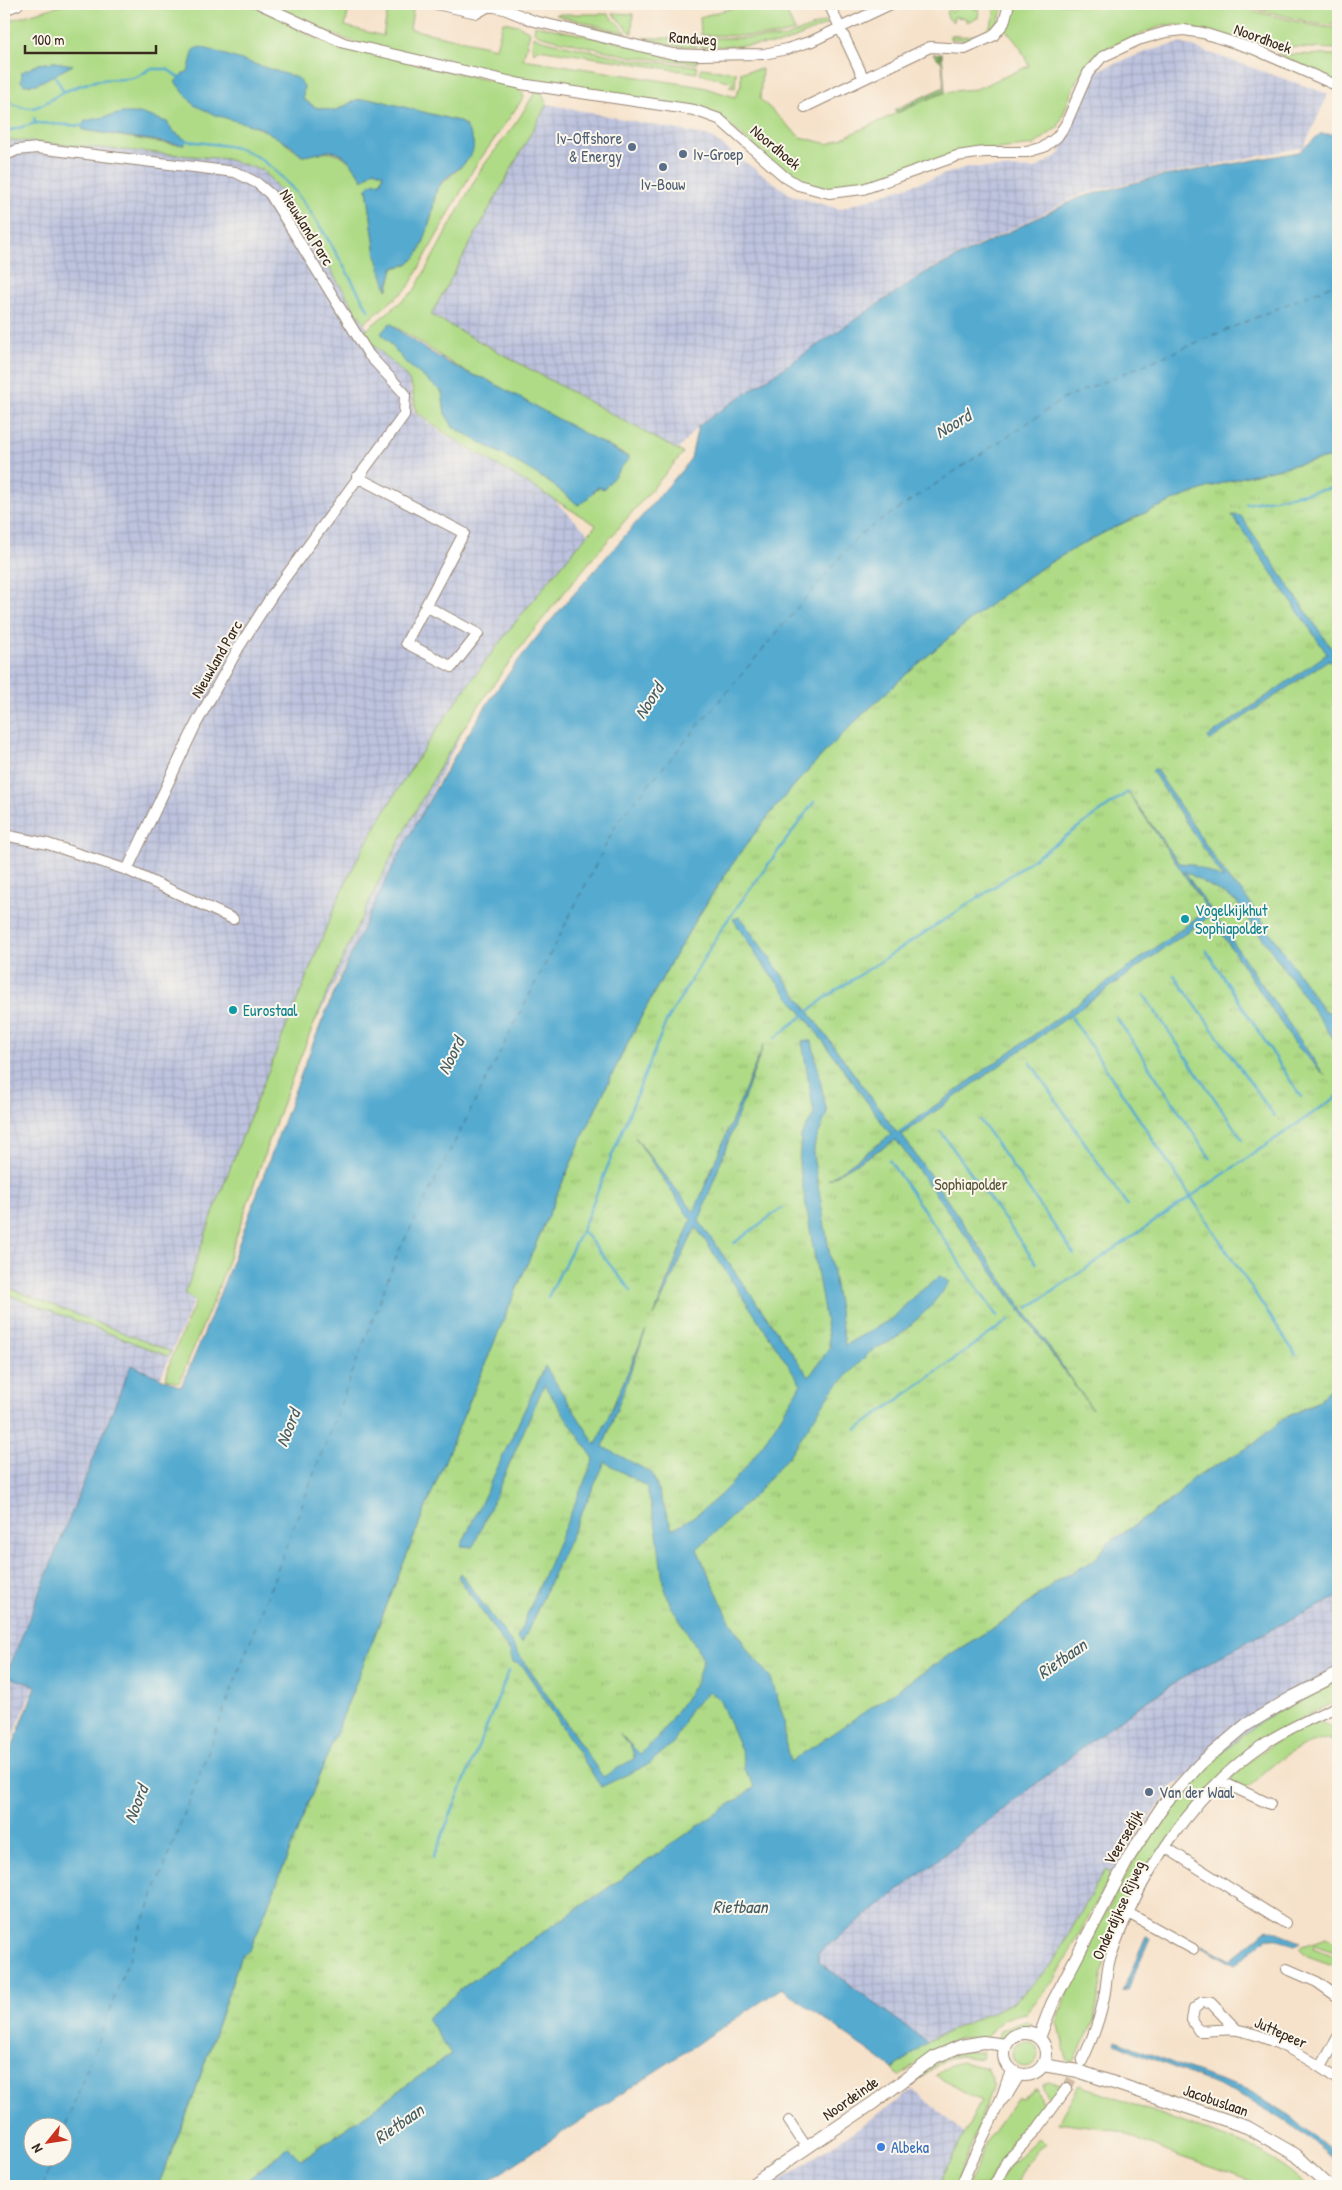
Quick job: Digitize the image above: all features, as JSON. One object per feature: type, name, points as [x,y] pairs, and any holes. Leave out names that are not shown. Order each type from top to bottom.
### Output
[{"type":"main road","points":[[4,9],[17,4]]},
{"type":"main road","name":"Veersedijk","points":[[1035,2036],[1130,1854],[1164,1804],[1200,1764],[1246,1725],[1293,1697],[1338,1674]]},
{"type":"main road","points":[[1016,2035],[1035,2036],[1044,2046],[1045,2060],[1033,2073],[1016,2072],[1006,2063],[1005,2049],[1016,2035]]},
{"type":"main road","name":"Noordeinde","points":[[750,2186],[935,2057],[961,2046],[983,2042],[1005,2049]]},
{"type":"main road","name":"Jacobuslaan","points":[[1045,2060],[1080,2066],[1247,2127],[1296,2155],[1329,2186]]},
{"type":"street","name":"Noordhoek","points":[[260,4],[344,43],[521,84],[694,110],[719,119],[785,177],[798,185],[829,193],[863,189],[957,156],[984,152],[1027,152],[1044,147],[1057,137],[1066,124],[1088,74],[1102,57],[1127,44],[1166,32],[1184,30],[1220,38],[1263,53],[1338,86]]},
{"type":"street","name":"Randweg","points":[[436,4],[477,13],[485,5],[504,9],[534,21],[673,54],[764,54],[812,41],[891,4]]},
{"type":"street","points":[[829,4],[864,77]]},
{"type":"street","points":[[805,107],[930,46],[965,49],[993,36],[1004,23],[1008,8]]},
{"type":"street","name":"Nieuwland Parc","points":[[4,156],[16,150],[37,148],[234,172],[258,183],[270,194],[369,354],[404,394],[404,415],[398,425],[357,477],[273,594],[239,647],[196,724],[127,870]]},
{"type":"street","points":[[357,477],[464,533],[406,643],[452,667],[478,634],[426,606]]},
{"type":"street","points":[[4,835],[48,844],[127,870],[233,919]]},
{"type":"street","name":"Onderdijkse Rijweg","points":[[1080,2066],[1100,2017],[1110,1961],[1149,1872],[1165,1847],[1193,1809],[1220,1780],[1264,1744],[1297,1725],[1338,1706]]},
{"type":"street","points":[[1220,1780],[1270,1804]]},
{"type":"street","points":[[1165,1847],[1285,1924]]},
{"type":"street","points":[[1130,1914],[1193,1949]]},
{"type":"street","points":[[1287,1969],[1317,1982],[1338,1997]]},
{"type":"street","name":"Juttepeer","points":[[1237,2030],[1268,2040],[1321,2067],[1338,2080]]},
{"type":"street","points":[[1321,2067],[1338,2037]]},
{"type":"street","points":[[961,2186],[978,2145],[1000,2100],[1008,2094],[1016,2072]]},
{"type":"street","points":[[994,2186],[1007,2161],[1041,2125],[1067,2088]]},
{"type":"street","points":[[789,2121],[807,2148]]},
{"type":"shaded area","points":[[1181,43],[1328,94],[1304,147],[1162,175],[1082,194],[923,273],[740,399],[699,424],[678,450],[431,315],[547,104],[709,136],[791,195],[839,209],[967,167],[1035,169],[1060,154],[1072,116],[1096,71],[1151,50]]},
{"type":"shaded area","points":[[11,140],[229,159],[263,167],[282,188],[369,331],[409,378],[414,412],[445,435],[551,497],[600,545],[487,683],[305,1043],[160,1379],[164,1381],[4,1757],[4,144]]},
{"type":"shaded area","points":[[1338,1578],[1338,1687],[1174,1785],[1123,1855],[1031,1996],[925,2044],[808,1960],[1081,1737]]},
{"type":"shaded area","points":[[914,2090],[968,2137],[937,2186],[772,2186]]},
{"type":"green space","points":[[66,4],[246,4],[272,14],[318,40],[520,88],[524,97],[474,168],[408,288],[364,323],[280,190],[262,170],[226,159],[11,140],[4,145],[4,22]],"holes":[[[62,63],[43,81],[31,85],[39,64]],[[188,72],[303,99],[315,107],[335,111],[356,100],[373,99],[458,121],[465,125],[473,142],[465,163],[437,188],[431,219],[420,250],[408,264],[393,268],[388,289],[376,255],[367,188],[382,181],[381,172],[374,170],[363,180],[350,162],[338,154],[323,153],[302,156],[273,134],[245,123],[183,73]],[[167,122],[173,131],[186,140],[184,145],[163,143],[83,130],[82,126]]]},
{"type":"green space","points":[[267,4],[350,4],[345,26],[383,36],[389,4],[414,4],[410,29],[496,48],[503,22],[518,25],[530,32],[523,59],[702,87],[735,97],[741,85],[741,72],[762,69],[760,99],[800,137],[829,144],[937,95],[952,91],[976,89],[1029,66],[1020,47],[1006,30],[1016,4],[1243,4],[1254,11],[1315,26],[1338,28],[1338,49],[1261,46],[1180,25],[1164,25],[1107,48],[1088,62],[1077,79],[1058,127],[1034,145],[979,151],[865,185],[828,189],[798,180],[779,169],[720,116],[482,74],[376,50],[319,29]]},
{"type":"green space","points":[[747,4],[783,4],[795,31],[773,36],[701,35],[700,17]]},
{"type":"green space","points":[[961,4],[974,4],[974,9],[979,9],[978,18],[966,22],[966,18],[954,17],[953,22],[948,18],[946,12],[949,9],[952,12]]},
{"type":"green space","points":[[1247,4],[1338,4],[1338,25],[1316,24],[1253,8]]},
{"type":"green space","points":[[994,5],[1004,5],[998,21],[985,35],[963,45],[962,39],[950,39],[950,35],[967,36],[982,33],[991,23],[994,15]]},
{"type":"green space","points":[[522,12],[613,31],[633,40],[536,18]]},
{"type":"green space","points":[[612,13],[633,14],[632,34]]},
{"type":"green space","points":[[608,14],[627,33],[556,15]]},
{"type":"green space","points":[[826,21],[828,24],[781,44],[701,47],[701,38],[783,38]]},
{"type":"green space","points":[[535,25],[697,59],[697,63],[633,57],[541,36],[534,32]]},
{"type":"green space","points":[[533,36],[542,40],[633,60],[697,66],[697,73],[538,49],[534,53],[532,46]]},
{"type":"green space","points":[[643,38],[697,38],[697,47],[677,46]]},
{"type":"green space","points":[[942,53],[945,92],[896,113],[894,110],[944,87],[942,63],[933,54]]},
{"type":"green space","points":[[1276,54],[1338,55],[1338,83]]},
{"type":"green space","points":[[701,68],[736,72],[735,88],[729,87],[733,82],[700,74]]},
{"type":"green space","points":[[536,91],[541,92],[547,104],[431,315],[683,453],[556,602],[526,641],[469,720],[421,800],[380,879],[342,959],[307,1040],[216,1294],[179,1383],[166,1379],[170,1362],[196,1301],[185,1294],[224,1183],[328,923],[354,865],[415,762],[472,680],[532,601],[596,525],[446,434],[416,412],[412,387],[406,376],[374,345],[365,331],[414,291],[481,169],[518,120]],"holes":[[[390,323],[458,367],[629,457],[585,501],[578,505],[534,472],[453,427],[445,413],[442,392],[420,374]]]},
{"type":"green space","name":"Sophiapolder","points":[[1338,456],[1338,1384],[1328,1390],[1319,1401],[1283,1419],[1254,1444],[1226,1462],[1201,1473],[1186,1485],[1176,1497],[1107,1544],[1093,1561],[1055,1582],[1011,1617],[949,1655],[465,1986],[451,2054],[301,2160],[288,2147],[240,2186],[158,2186],[192,2101],[240,1958],[251,1947],[432,1493],[545,1221],[628,1042],[692,927],[727,872],[749,841],[796,783],[849,728],[932,652],[1032,574],[1108,531],[1206,488],[1243,477]]},
{"type":"green space","points":[[4,1286],[172,1352],[168,1356],[4,1293]]},
{"type":"green space","points":[[1338,1680],[1338,1701],[1310,1714],[1242,1757],[1145,1871],[1106,1956],[1094,2021],[1073,2063],[1067,2060],[1057,2023],[1073,1973],[1151,1829],[1206,1766],[1261,1721]]},
{"type":"green space","points":[[1319,1721],[1338,1731],[1338,1738],[1333,1742],[1330,1738],[1293,1751],[1275,1763],[1247,1788],[1233,1783],[1231,1778],[1261,1752],[1295,1731]]},
{"type":"green space","points":[[1104,1871],[1108,1871],[1110,1876],[1055,1979],[1026,2013],[1003,2021],[986,2038],[959,2038],[938,2048],[900,2076],[893,2069],[930,2040],[1014,2002],[1051,1966]]},
{"type":"green space","points":[[1326,1938],[1338,1943],[1338,1953],[1313,1945],[1312,1948],[1338,1957],[1338,1967],[1305,1955],[1299,1947]]},
{"type":"green space","points":[[1025,2021],[1032,2024],[997,2040],[1000,2031]]},
{"type":"green space","points":[[1025,2041],[1034,2045],[1038,2054],[1034,2063],[1025,2067],[1016,2063],[1012,2054],[1016,2045]]},
{"type":"green space","points":[[965,2051],[983,2053],[982,2059],[960,2056],[946,2059],[890,2099],[944,2057]]},
{"type":"green space","points":[[960,2062],[987,2068],[992,2078],[991,2084],[993,2085],[956,2186],[938,2186],[981,2101],[936,2076],[950,2065]]},
{"type":"green space","points":[[1049,2082],[1063,2084],[1051,2104],[1043,2085]]},
{"type":"green space","points":[[1079,2085],[1256,2149],[1291,2172],[1307,2186],[1265,2186],[1167,2152],[1113,2129],[1058,2122]]},
{"type":"green space","points":[[1037,2088],[1046,2111],[998,2164],[988,2186],[968,2186],[986,2142],[1018,2097],[1022,2098]]},
{"type":"green space","points":[[1038,2138],[1047,2144],[1032,2156],[1015,2186],[997,2186],[1009,2166]]},
{"type":"water","points":[[201,47],[298,78],[304,86],[303,99],[315,107],[335,111],[356,100],[373,99],[458,121],[470,133],[473,147],[471,154],[467,161],[447,177],[437,189],[423,243],[412,261],[393,268],[387,290],[376,255],[367,188],[372,183],[381,182],[383,174],[374,170],[363,180],[350,161],[340,154],[330,151],[302,156],[291,146],[261,128],[215,115],[194,105],[175,82],[183,73],[188,72],[194,49]]},
{"type":"water","points":[[55,62],[73,65],[37,84],[24,85],[21,81],[22,72],[39,64]]},
{"type":"water","points":[[123,113],[140,113],[167,122],[173,131],[186,140],[184,145],[83,130],[82,126],[85,121]]},
{"type":"water","name":"Noord","points":[[1320,134],[1338,134],[1338,456],[1243,477],[1206,488],[1108,531],[1032,574],[956,632],[876,702],[796,783],[749,841],[692,927],[659,984],[628,1042],[572,1161],[462,1418],[251,1948],[240,1958],[192,2101],[158,2186],[4,2186],[4,1768],[36,1686],[6,1676],[131,1365],[181,1387],[217,1301],[297,1084],[332,998],[392,869],[437,786],[486,706],[519,659],[691,458],[698,426],[923,274],[1078,198],[1153,178],[1299,152]]},
{"type":"water","points":[[390,323],[450,364],[475,376],[484,378],[629,458],[604,489],[598,487],[585,501],[578,505],[534,472],[453,427],[445,413],[442,392],[407,364],[381,333]]},
{"type":"water","points":[[1232,515],[1241,516],[1338,658],[1338,669],[1334,662],[1328,660],[1209,741],[1208,737],[1327,654]]},
{"type":"water","points":[[1155,768],[1232,884],[1241,890],[1324,1011],[1338,1013],[1338,1045],[1236,901],[1184,871],[1325,1076],[1295,1044],[1210,916],[902,1135],[1092,1409],[896,1140],[828,1180],[891,1135],[809,1022],[762,964],[733,919],[740,917],[897,1133],[1208,910],[1128,792],[1179,863],[1191,864],[1224,879],[1152,771]]},
{"type":"water","name":"Rietbaan","points":[[802,1041],[812,1041],[827,1113],[815,1143],[813,1155],[845,1345],[893,1318],[913,1297],[940,1276],[950,1282],[930,1307],[898,1337],[870,1352],[832,1391],[790,1454],[757,1493],[697,1549],[729,1619],[749,1652],[771,1678],[784,1719],[785,1741],[790,1762],[949,1655],[1011,1617],[1055,1582],[1093,1561],[1107,1544],[1176,1497],[1190,1480],[1254,1444],[1283,1419],[1319,1401],[1328,1390],[1338,1384],[1338,1597],[1236,1648],[1196,1670],[1152,1698],[1082,1748],[818,1953],[819,1962],[927,2042],[893,2069],[782,1988],[481,2186],[240,2186],[288,2147],[301,2160],[451,2054],[427,2018],[465,1986],[755,1787],[744,1769],[742,1752],[719,1699],[710,1691],[690,1709],[674,1742],[649,1764],[601,1787],[524,1668],[517,1663],[513,1663],[510,1652],[458,1577],[460,1573],[501,1628],[603,1777],[635,1758],[631,1747],[620,1734],[640,1754],[658,1738],[697,1681],[703,1658],[670,1604],[663,1582],[657,1533],[647,1487],[605,1462],[522,1643],[517,1638],[594,1459],[544,1385],[473,1547],[461,1546],[545,1366],[596,1445],[646,1330],[603,1447],[652,1473],[672,1529],[694,1516],[731,1484],[747,1466],[775,1426],[801,1384],[696,1227],[654,1316],[691,1220],[635,1137],[694,1212],[764,1044],[699,1221],[809,1377],[830,1347],[799,1164],[801,1136],[814,1114]]},
{"type":"water","points":[[1267,1929],[1301,1942],[1295,1945],[1268,1937],[1235,1965],[1202,1946],[1231,1960]]},
{"type":"water","points":[[1146,1937],[1150,1938],[1127,1990],[1122,1992]]},
{"type":"water","points":[[1116,2040],[1185,2068],[1248,2090],[1290,2116],[1338,2157],[1338,2165],[1314,2142],[1288,2123],[1261,2107],[1204,2080],[1115,2043]]},
{"type":"waterway","points":[[4,97],[16,106],[35,108],[80,85],[100,80],[129,79],[149,69],[167,69],[181,79]]},
{"type":"waterway","points":[[54,74],[64,92]]},
{"type":"waterway","points":[[34,118],[36,123]]},
{"type":"waterway","points":[[4,132],[36,123],[84,126]]},
{"type":"waterway","points":[[184,140],[237,148],[258,157],[278,173],[314,217],[369,311]]},
{"type":"waterway","points":[[1246,504],[1338,487]]},
{"type":"waterway","points":[[775,1038],[829,995],[987,892],[1128,792]]},
{"type":"waterway","points":[[548,1297],[582,1230],[666,1022],[724,925],[814,802]]},
{"type":"waterway","points":[[1206,950],[1301,1097]]},
{"type":"waterway","points":[[1174,975],[1274,1116]]},
{"type":"waterway","points":[[1144,995],[1242,1139]]},
{"type":"waterway","points":[[1070,1015],[1296,1355]]},
{"type":"waterway","points":[[1116,1017],[1210,1158]]},
{"type":"waterway","points":[[1030,1062],[1127,1205]]},
{"type":"waterway","points":[[1028,1308],[1338,1096]]},
{"type":"waterway","points":[[980,1120],[1074,1254]]},
{"type":"waterway","points":[[941,1132],[1036,1263]]},
{"type":"waterway","points":[[889,1160],[997,1316]]},
{"type":"waterway","points":[[734,1243],[782,1208]]},
{"type":"waterway","points":[[582,1230],[631,1291]]},
{"type":"waterway","points":[[856,1430],[1009,1320]]},
{"type":"waterway","points":[[433,1858],[509,1671]]},
{"type":"ferry route","points":[[68,2118],[398,1253],[618,821],[859,535],[1065,398],[1335,284],[1338,277]]},
{"type":"ferry route","points":[[43,2186],[50,2168]]},
{"type":"tunnel","points":[[1067,2088],[1079,2066]]},
{"type":"place","name":"Iv-Offshore & Energy","points":[[632,147]]},
{"type":"place","name":"Iv-Groep","points":[[683,154]]},
{"type":"place","name":"Iv-Bouw","points":[[663,167]]},
{"type":"place","name":"Vogelkijkhut Sophiapolder","points":[[1185,919]]},
{"type":"place","name":"Eurostaal","points":[[233,1010]]},
{"type":"place","name":"Van der Waal","points":[[1149,1792]]},
{"type":"place","name":"Albeka","points":[[881,2147]]}]
